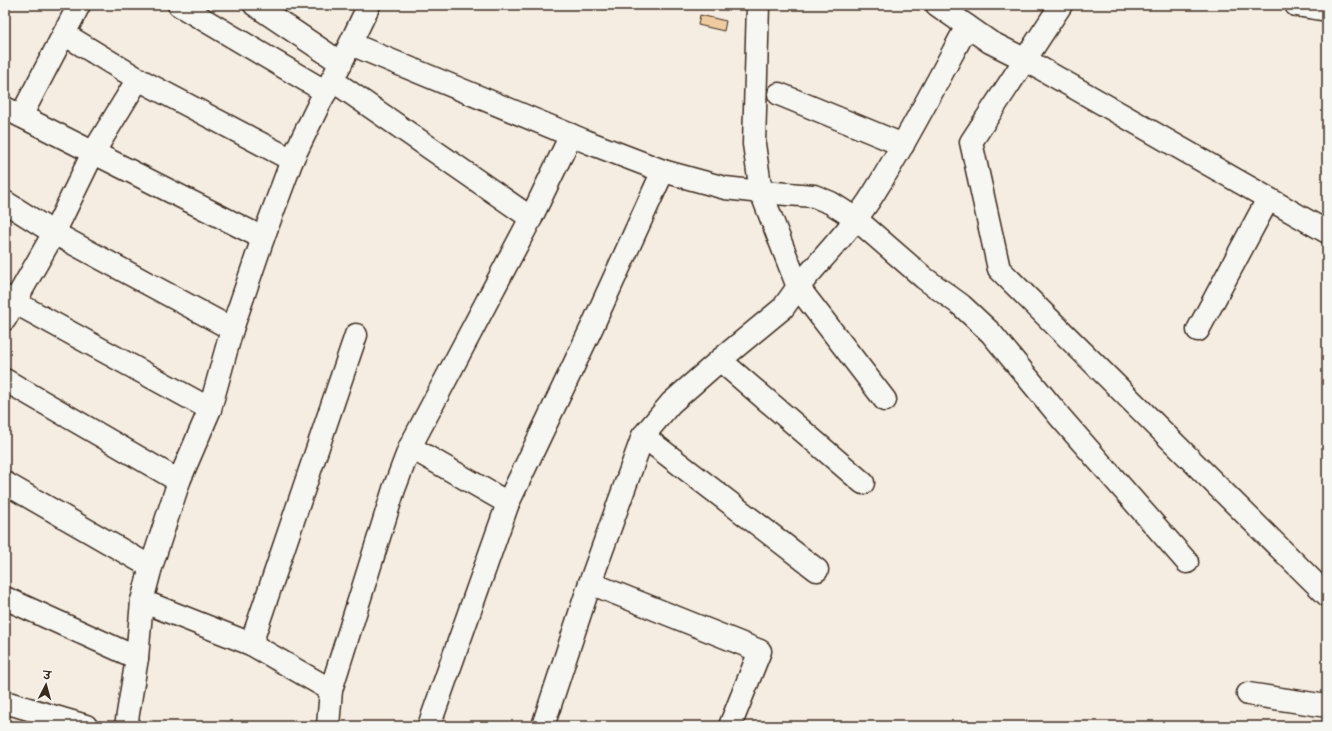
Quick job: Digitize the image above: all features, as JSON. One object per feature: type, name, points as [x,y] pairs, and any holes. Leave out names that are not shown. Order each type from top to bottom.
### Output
[{"type":"street","points":[[79,5],[64,34],[13,112],[263,238]]},
{"type":"street","points":[[179,5],[338,70],[571,135],[663,171],[725,188],[814,196],[831,203],[856,219],[924,278],[961,305],[991,333],[1066,424],[1186,562]]},
{"type":"street","points":[[254,5],[531,218]]},
{"type":"street","points":[[126,726],[137,658],[142,601],[151,567],[179,481],[210,409],[232,329],[263,238],[292,160],[369,5]]},
{"type":"street","points":[[758,5],[754,144],[761,192],[798,287],[885,400]]},
{"type":"street","points":[[937,5],[990,42],[1026,60],[1327,232]]},
{"type":"street","points":[[1061,5],[971,142],[999,269],[1327,595]]},
{"type":"street","points":[[1296,5],[1327,10]]},
{"type":"street","points":[[543,726],[590,583],[643,436],[671,403],[783,308],[798,287],[856,219],[874,194],[903,144],[967,26]]},
{"type":"street","points":[[64,34],[138,79],[292,160]]},
{"type":"street","points":[[138,79],[93,153],[54,233],[8,306],[210,409]]},
{"type":"street","points":[[779,94],[903,144]]},
{"type":"street","points":[[328,726],[331,690],[394,489],[410,447],[531,218],[571,135]]},
{"type":"street","points":[[429,726],[508,503],[592,327],[663,171]]},
{"type":"street","points":[[1198,330],[1268,199]]},
{"type":"street","points":[[5,202],[54,233],[232,329]]},
{"type":"street","points":[[252,644],[356,335]]},
{"type":"street","points":[[720,360],[863,483]]},
{"type":"street","points":[[5,380],[179,481]]},
{"type":"street","points":[[643,436],[817,570]]},
{"type":"street","points":[[410,447],[508,503]]},
{"type":"street","points":[[5,483],[151,567]]},
{"type":"street","points":[[590,583],[760,651],[730,726]]},
{"type":"street","points":[[5,598],[137,658]]},
{"type":"street","points":[[142,601],[252,644],[331,690]]},
{"type":"street","points":[[1248,694],[1327,706]]},
{"type":"street","points":[[5,702],[39,720],[86,726]]},
{"type":"building","points":[[700,15],[726,21],[724,31],[698,25]]}]
